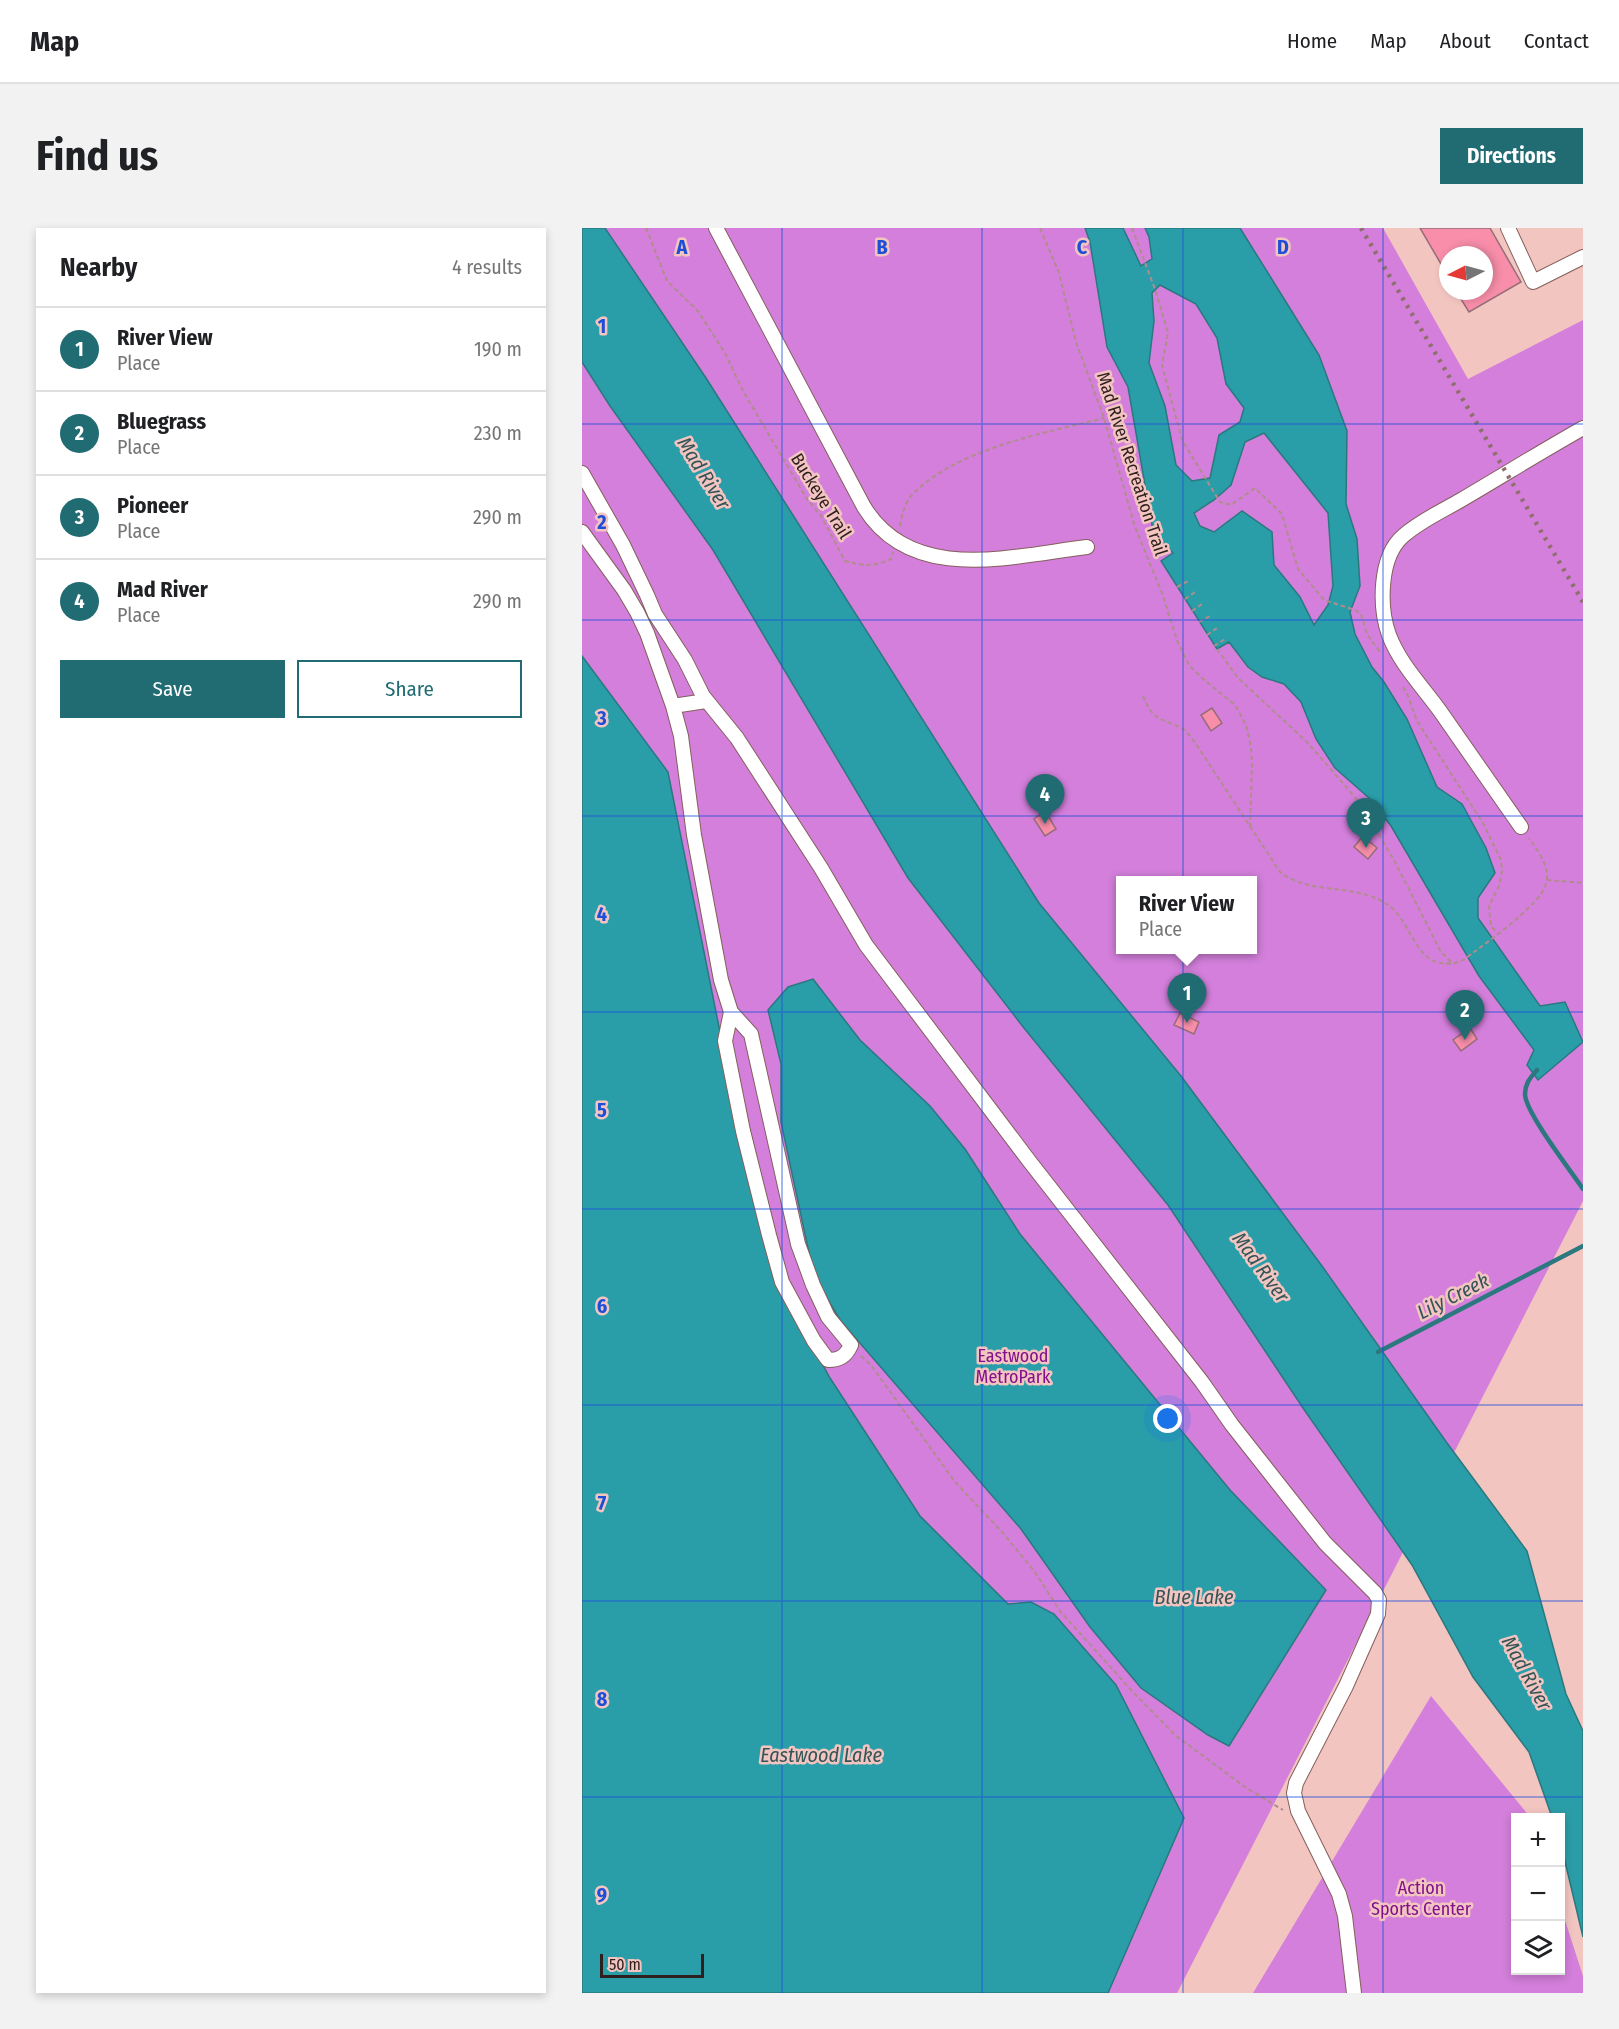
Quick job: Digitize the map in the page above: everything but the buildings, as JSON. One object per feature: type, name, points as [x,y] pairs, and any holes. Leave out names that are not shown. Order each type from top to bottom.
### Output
[{"type":"street","points":[[716,228],[864,507],[871,519],[896,541],[927,555],[972,561],[1087,547]]},
{"type":"street","points":[[1508,228],[1533,282],[1583,257]]},
{"type":"street","points":[[1521,827],[1438,708],[1410,672],[1390,638],[1384,620],[1382,597],[1384,578],[1390,554],[1403,536],[1436,514],[1583,428]]},
{"type":"street","points":[[582,473],[623,545],[653,610],[685,660],[706,701],[737,738],[821,867],[866,945],[1325,1543],[1375,1593],[1378,1600],[1378,1614],[1368,1640],[1316,1741],[1296,1783],[1294,1793],[1298,1811],[1339,1894],[1345,1916],[1354,1993]]},
{"type":"street","points":[[582,532],[624,590],[636,612],[673,706],[681,736],[694,835],[721,980],[731,1012],[751,1034],[798,1244],[809,1275],[828,1317],[851,1345],[847,1353],[838,1360],[828,1360],[814,1341],[782,1282],[743,1131],[727,1052],[725,1041],[731,1012]]},
{"type":"street","points":[[636,612],[653,610]]},
{"type":"street","points":[[673,706],[706,701]]},
{"type":"path","name":"Buckeye Trail","points":[[646,228],[667,280],[698,310],[725,352],[743,391],[807,499],[821,516],[845,561],[862,566],[880,564],[891,559],[903,512],[910,497],[941,472],[991,448],[1104,418]]},
{"type":"path","name":"Mad River Recreation Trail","points":[[1040,228],[1059,273],[1076,342],[1104,418],[1135,527],[1162,593],[1178,643],[1189,665],[1235,705],[1246,724],[1252,766],[1250,828]]},
{"type":"path","points":[[1132,228],[1156,292],[1168,333],[1162,365],[1182,440],[1220,502],[1231,505],[1255,488],[1282,514],[1298,569],[1324,600],[1354,610],[1360,615],[1367,634],[1385,659]]},
{"type":"path","points":[[1177,587],[1188,581]]},
{"type":"path","points":[[1185,599],[1195,592]]},
{"type":"path","points":[[1192,611],[1203,604]]},
{"type":"path","points":[[1199,622],[1210,616]]},
{"type":"path","points":[[1207,634],[1217,628]]},
{"type":"path","points":[[1225,639],[1215,648],[1238,678],[1307,742],[1360,803],[1394,860],[1441,952],[1452,963]]},
{"type":"path","points":[[1403,687],[1417,721],[1482,823],[1501,860],[1502,871],[1499,886],[1488,906],[1491,926],[1496,935]]},
{"type":"path","points":[[1143,696],[1150,713],[1185,730],[1280,872],[1300,884],[1363,893],[1389,905],[1399,915],[1424,955],[1440,963],[1460,962],[1496,935],[1538,898],[1547,880],[1545,864],[1521,827]]},
{"type":"path","points":[[1547,880],[1583,883]]},
{"type":"path","points":[[851,1345],[871,1365],[956,1482],[1035,1572],[1060,1611],[1131,1690],[1175,1735],[1245,1787],[1282,1809]]},
{"type":"green space","name":"Eastwood MetroPark","points":[[582,228],[1383,228],[1468,379],[1583,320],[1583,1201],[1177,1993],[582,1993]]},
{"type":"green space","name":"Action Sports Center","points":[[1431,1696],[1527,1813],[1511,1813],[1511,1975],[1565,1975],[1565,1920],[1583,1976],[1583,1993],[1253,1993]]},
{"type":"water","points":[[582,228],[605,228],[706,378],[1039,903],[1181,1076],[1322,1266],[1447,1443],[1527,1551],[1566,1694],[1583,1731],[1583,1937],[1565,1862],[1565,1813],[1551,1813],[1529,1752],[1473,1677],[1412,1565],[1303,1408],[1168,1205],[1024,1028],[908,878],[713,550],[610,406],[582,362]]},
{"type":"water","points":[[1085,228],[1123,228],[1141,266],[1152,259],[1149,237],[1145,228],[1240,228],[1319,355],[1347,431],[1346,504],[1357,539],[1360,586],[1350,612],[1355,634],[1372,667],[1407,719],[1437,787],[1462,804],[1486,848],[1495,873],[1478,898],[1478,918],[1540,1006],[1565,1002],[1583,1042],[1538,1080],[1527,1065],[1534,1050],[1479,976],[1391,826],[1369,798],[1335,768],[1316,739],[1301,702],[1284,684],[1262,677],[1248,667],[1229,642],[1217,649],[1161,561],[1173,553],[1153,531],[1128,387],[1107,347],[1090,242]],"holes":[[[1160,285],[1196,304],[1217,338],[1226,384],[1244,408],[1240,422],[1219,435],[1210,478],[1192,481],[1176,465],[1165,406],[1149,363],[1154,321],[1152,293]],[[1264,433],[1328,513],[1333,586],[1328,605],[1314,625],[1300,597],[1274,565],[1272,532],[1242,511],[1214,532],[1200,526],[1194,513],[1231,485],[1245,442]]]},
{"type":"water","name":"Eastwood Lake","points":[[582,656],[668,772],[746,1162],[779,1285],[830,1378],[920,1516],[1008,1604],[1031,1602],[1054,1614],[1116,1685],[1184,1818],[1108,1993],[582,1993]]},
{"type":"water","name":"Blue Lake","points":[[813,979],[860,1040],[930,1106],[965,1149],[1020,1234],[1230,1490],[1326,1590],[1229,1746],[1208,1735],[1141,1688],[1090,1627],[1021,1529],[840,1320],[814,1276],[781,1122],[781,1064],[768,1010],[788,987]]},
{"type":"waterway","points":[[1537,1070],[1526,1087],[1527,1103],[1540,1127],[1583,1189]]},
{"type":"waterway","name":"Lily Creek","points":[[1378,1352],[1583,1246]]},
{"type":"railway","points":[[1361,228],[1583,602]]},
{"type":"place","name":"Mad River","points":[[1045,824]]},
{"type":"place","name":"Pioneer","points":[[1366,848]]},
{"type":"place","name":"River View","points":[[1187,1023]]},
{"type":"place","name":"Bluegrass","points":[[1465,1040]]}]
